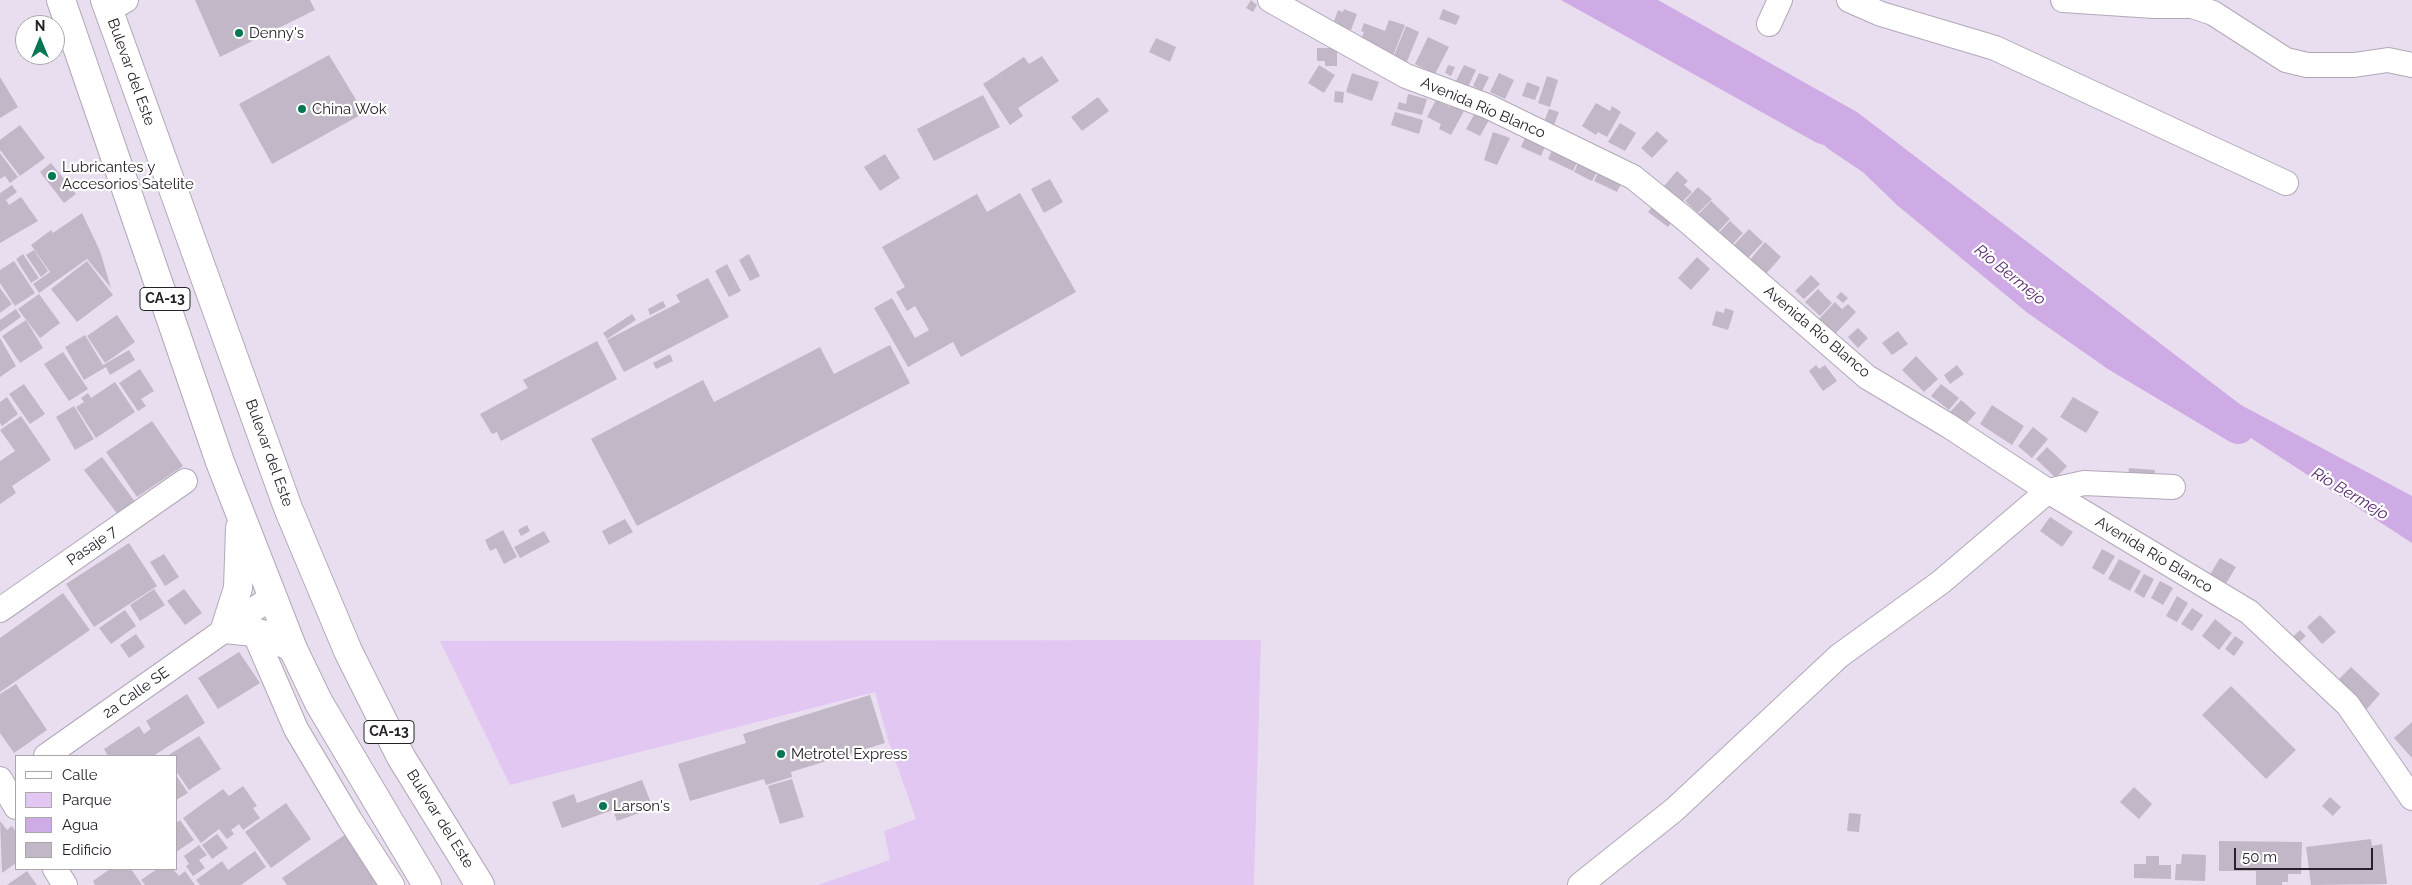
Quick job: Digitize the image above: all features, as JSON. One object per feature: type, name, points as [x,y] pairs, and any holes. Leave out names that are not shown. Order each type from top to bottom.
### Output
[{"type":"highway","name":"CA-13","points":[[61,0],[220,462],[293,650],[319,703],[427,885]]},
{"type":"highway","name":"Bulevar del Este","points":[[113,3],[288,508],[348,651],[401,757],[480,885]]},
{"type":"highway","points":[[239,509],[240,559],[238,588],[226,629],[254,632],[274,637],[293,650]]},
{"type":"street","name":"Avenida Río Blanco","points":[[1270,0],[1406,76],[1486,106],[1633,177],[1692,225],[1867,377],[1941,420],[2048,491],[2248,612],[2348,705],[2412,798]]},
{"type":"street","points":[[1769,24],[1780,0]]},
{"type":"street","points":[[1849,0],[1881,14],[1995,48],[2286,183]]},
{"type":"street","points":[[2063,0],[2154,6],[2192,6],[2213,13],[2286,60],[2307,64],[2354,65],[2388,60],[2412,65]]},
{"type":"street","name":"Pasaje 7","points":[[0,610],[184,481]]},
{"type":"street","points":[[1580,885],[1674,810],[1839,656],[1941,582],[2048,491],[2084,483],[2173,487]]},
{"type":"street","name":"2a Calle SE","points":[[47,755],[273,596]]},
{"type":"street","points":[[254,632],[296,729],[350,820],[392,885]]},
{"type":"street","points":[[5,783],[15,805]]},
{"type":"street","points":[[56,870],[65,885]]},
{"type":"green space","points":[[1261,640],[1254,885],[818,885],[890,860],[884,831],[916,819],[888,740],[875,692],[510,785],[440,641]]},
{"type":"water","points":[[1561,0],[1658,0],[1857,112],[2241,405],[2412,496],[2412,543],[2036,298],[1909,193],[1875,160],[1817,143]]},
{"type":"building","name":"Denny's","points":[[195,0],[310,0],[315,10],[220,57]]},
{"type":"building","points":[[1251,0],[1257,5],[1253,12],[1246,8]]},
{"type":"building","points":[[1344,9],[1357,14],[1351,30],[1333,24],[1338,10],[1343,12]]},
{"type":"building","points":[[1443,9],[1460,16],[1456,25],[1439,19]]},
{"type":"building","points":[[1389,20],[1405,25],[1393,56],[1361,40],[1364,32],[1361,31],[1364,23],[1385,31]]},
{"type":"building","points":[[1406,26],[1419,32],[1406,64],[1393,58]]},
{"type":"building","points":[[1428,37],[1449,47],[1435,74],[1415,64]]},
{"type":"building","points":[[1156,38],[1176,47],[1170,62],[1149,52]]},
{"type":"building","points":[[1317,48],[1337,48],[1337,66],[1325,66],[1325,61],[1317,61]]},
{"type":"building","name":"China Wok","points":[[329,55],[364,113],[272,164],[239,104]]},
{"type":"building","points":[[1042,56],[1059,81],[1018,108],[1023,116],[1010,125],[983,84],[1024,57],[1029,64]]},
{"type":"building","points":[[1319,65],[1335,75],[1324,93],[1308,83]]},
{"type":"building","points":[[1448,65],[1455,67],[1451,76],[1445,73]]},
{"type":"building","points":[[1464,65],[1476,70],[1468,87],[1456,81]]},
{"type":"building","points":[[1352,73],[1379,82],[1372,101],[1346,92]]},
{"type":"building","points":[[1479,73],[1489,77],[1482,91],[1473,86]]},
{"type":"building","points":[[1499,73],[1514,80],[1505,99],[1490,92]]},
{"type":"building","points":[[1547,76],[1558,80],[1550,107],[1538,103]]},
{"type":"building","points":[[0,77],[18,107],[0,118]]},
{"type":"building","points":[[1527,82],[1540,87],[1535,100],[1522,96]]},
{"type":"building","points":[[1335,91],[1344,92],[1343,103],[1334,102]]},
{"type":"building","points":[[1408,94],[1427,99],[1422,115],[1397,109],[1399,102],[1406,104]]},
{"type":"building","points":[[983,95],[1000,127],[934,161],[917,129]]},
{"type":"building","points":[[1098,97],[1109,111],[1082,131],[1071,117]]},
{"type":"building","points":[[1436,100],[1450,107],[1453,102],[1465,109],[1451,135],[1439,129],[1441,124],[1427,117]]},
{"type":"building","points":[[1596,103],[1610,111],[1612,106],[1621,112],[1607,137],[1598,132],[1596,135],[1582,126]]},
{"type":"building","points":[[1549,109],[1559,112],[1554,125],[1544,122]]},
{"type":"building","points":[[1395,112],[1423,120],[1419,134],[1391,125]]},
{"type":"building","points":[[1475,113],[1489,120],[1480,136],[1466,129]]},
{"type":"building","points":[[1620,123],[1636,133],[1625,151],[1608,142]]},
{"type":"building","points":[[20,125],[45,158],[20,176],[0,150],[0,140]]},
{"type":"building","points":[[1657,131],[1668,141],[1652,158],[1641,148]]},
{"type":"building","points":[[1493,132],[1510,138],[1497,165],[1484,160]]},
{"type":"building","points":[[1526,135],[1546,144],[1541,156],[1521,147]]},
{"type":"building","points":[[1553,148],[1578,160],[1573,171],[1548,159]]},
{"type":"building","points":[[0,153],[18,177],[10,183],[5,176],[0,179]]},
{"type":"building","points":[[885,154],[900,178],[880,191],[864,167]]},
{"type":"building","points":[[1579,161],[1598,170],[1592,181],[1574,172]]},
{"type":"building","points":[[51,163],[76,194],[64,203],[40,172]]},
{"type":"building","points":[[1599,171],[1622,182],[1617,192],[1594,181]]},
{"type":"building","points":[[1677,171],[1688,181],[1684,185],[1692,192],[1682,202],[1664,186]]},
{"type":"building","points":[[1050,179],[1063,202],[1044,213],[1031,189]]},
{"type":"building","points":[[12,185],[17,192],[6,200],[9,205],[21,197],[38,221],[0,243],[0,193]]},
{"type":"building","points":[[1698,187],[1712,199],[1698,213],[1685,201]]},
{"type":"building","points":[[1020,193],[1076,292],[961,357],[953,342],[908,367],[874,308],[892,298],[915,338],[929,330],[915,306],[907,311],[896,292],[905,287],[882,247],[977,194],[987,212]]},
{"type":"building","points":[[1711,201],[1730,219],[1715,235],[1696,217]]},
{"type":"building","points":[[1655,203],[1675,218],[1668,227],[1648,212]]},
{"type":"building","points":[[82,213],[100,251],[111,288],[87,259],[39,293],[33,284],[50,272],[31,245],[51,230],[53,233]]},
{"type":"building","points":[[1730,221],[1743,233],[1730,247],[1717,235]]},
{"type":"building","points":[[1749,229],[1763,242],[1746,260],[1732,247]]},
{"type":"building","points":[[1765,242],[1781,257],[1765,275],[1749,261]]},
{"type":"building","points":[[34,250],[48,271],[41,277],[26,255]]},
{"type":"building","points":[[23,254],[39,278],[31,283],[16,259]]},
{"type":"building","points":[[749,254],[760,276],[750,281],[739,260]]},
{"type":"building","points":[[1697,257],[1710,269],[1691,290],[1678,278]]},
{"type":"building","points":[[14,261],[35,293],[15,306],[0,283],[0,270]]},
{"type":"building","points":[[87,261],[113,295],[77,322],[51,289]]},
{"type":"building","points":[[727,264],[741,291],[729,297],[715,271]]},
{"type":"building","points":[[1811,275],[1820,284],[1804,299],[1795,291]]},
{"type":"building","points":[[708,278],[729,317],[624,372],[607,340],[680,302],[676,295]]},
{"type":"building","points":[[0,288],[12,304],[0,313]]},
{"type":"building","points":[[1818,289],[1832,303],[1820,316],[1805,302]]},
{"type":"building","points":[[1841,292],[1848,298],[1843,303],[1836,297]]},
{"type":"building","points":[[39,294],[60,323],[40,338],[18,309]]},
{"type":"building","points":[[663,301],[666,307],[650,315],[648,309]]},
{"type":"building","points":[[1835,302],[1842,309],[1848,304],[1856,312],[1835,334],[1819,319]]},
{"type":"building","points":[[1725,308],[1734,311],[1728,330],[1712,325],[1716,311],[1724,313]]},
{"type":"building","points":[[16,309],[21,317],[0,332],[0,320]]},
{"type":"building","points":[[632,314],[636,320],[607,339],[603,333]]},
{"type":"building","points":[[117,315],[135,342],[105,363],[87,336]]},
{"type":"building","points":[[26,320],[43,348],[20,363],[2,336]]},
{"type":"building","points":[[1858,328],[1868,338],[1858,348],[1848,337]]},
{"type":"building","points":[[1898,331],[1908,344],[1892,355],[1882,343]]},
{"type":"building","points":[[85,335],[103,365],[129,350],[135,360],[110,375],[106,367],[84,380],[65,347]]},
{"type":"building","points":[[0,338],[16,366],[0,377]]},
{"type":"building","points":[[597,341],[617,379],[501,441],[497,432],[492,434],[480,414],[528,388],[523,380]]},
{"type":"building","points":[[890,345],[910,383],[637,526],[591,439],[703,380],[714,402],[820,347],[834,374]]},
{"type":"building","points":[[63,352],[88,389],[69,401],[44,364]]},
{"type":"building","points":[[670,354],[673,361],[656,369],[653,363]]},
{"type":"building","points":[[1916,356],[1938,379],[1924,392],[1902,370]]},
{"type":"building","points":[[1816,365],[1819,369],[1825,365],[1837,381],[1823,391],[1809,371]]},
{"type":"building","points":[[1957,365],[1964,374],[1950,384],[1944,375]]},
{"type":"building","points":[[140,369],[154,391],[141,399],[146,406],[138,411],[119,383]]},
{"type":"building","points":[[115,382],[135,412],[96,438],[76,407],[84,402],[81,398],[88,393],[91,398]]},
{"type":"building","points":[[24,384],[45,414],[30,424],[9,394]]},
{"type":"building","points":[[1941,384],[1959,398],[1949,410],[1931,396]]},
{"type":"building","points":[[7,397],[18,414],[2,426],[0,423],[0,402]]},
{"type":"building","points":[[2073,397],[2099,412],[2086,433],[2060,417]]},
{"type":"building","points":[[1961,400],[1976,413],[1965,425],[1950,412]]},
{"type":"building","points":[[1992,405],[2024,426],[2012,445],[1980,424]]},
{"type":"building","points":[[74,406],[94,439],[75,450],[56,417]]},
{"type":"building","points":[[21,416],[51,460],[12,486],[16,493],[0,504],[0,461],[15,451],[0,430]]},
{"type":"building","points":[[152,421],[183,466],[137,497],[106,452]]},
{"type":"building","points":[[2033,427],[2048,439],[2032,458],[2018,446]]},
{"type":"building","points":[[2047,447],[2067,466],[2056,478],[2036,459]]},
{"type":"building","points":[[102,457],[136,503],[119,516],[84,470]]},
{"type":"building","points":[[2129,468],[2155,470],[2154,480],[2128,478]]},
{"type":"building","points":[[2050,517],[2073,532],[2062,547],[2040,531]]},
{"type":"building","points":[[625,519],[633,532],[609,545],[602,531]]},
{"type":"building","points":[[527,525],[530,531],[521,536],[518,530]]},
{"type":"building","points":[[503,530],[517,557],[504,564],[496,548],[490,551],[485,540]]},
{"type":"building","points":[[544,531],[550,542],[520,558],[514,547]]},
{"type":"building","points":[[129,543],[157,586],[94,627],[66,584]]},
{"type":"building","points":[[2102,549],[2115,556],[2104,575],[2092,568]]},
{"type":"building","points":[[164,554],[179,577],[165,586],[150,562]]},
{"type":"building","points":[[2220,558],[2236,567],[2222,590],[2206,581]]},
{"type":"building","points":[[2119,559],[2141,571],[2130,591],[2108,579]]},
{"type":"building","points":[[2144,574],[2154,579],[2144,598],[2134,592]]},
{"type":"building","points":[[2160,581],[2173,588],[2163,605],[2151,598]]},
{"type":"building","points":[[154,589],[165,605],[140,621],[130,605]]},
{"type":"building","points":[[184,589],[202,613],[185,625],[167,601]]},
{"type":"building","points":[[63,593],[90,630],[0,692],[0,638]]},
{"type":"building","points":[[2177,596],[2188,603],[2177,622],[2166,616]]},
{"type":"building","points":[[2192,608],[2203,615],[2192,631],[2181,624]]},
{"type":"building","points":[[125,610],[136,626],[111,644],[99,628]]},
{"type":"building","points":[[2320,615],[2336,632],[2322,644],[2307,627]]},
{"type":"building","points":[[2215,619],[2232,633],[2219,650],[2202,636]]},
{"type":"building","points":[[2300,630],[2306,636],[2292,649],[2287,642]]},
{"type":"building","points":[[136,634],[145,647],[129,658],[120,645]]},
{"type":"building","points":[[2235,636],[2244,642],[2234,656],[2225,649]]},
{"type":"building","points":[[239,652],[260,683],[218,709],[198,678]]},
{"type":"building","points":[[2351,667],[2380,694],[2366,710],[2336,682]]},
{"type":"building","points":[[16,684],[47,730],[14,753],[0,733],[0,694]]},
{"type":"building","points":[[2231,686],[2296,750],[2266,779],[2202,715]]},
{"type":"building","points":[[187,694],[205,723],[155,755],[107,755],[104,749],[139,726],[144,734],[151,729],[146,721]]},
{"type":"building","name":"Metrotel Express","points":[[870,695],[885,743],[791,772],[792,777],[766,785],[764,779],[690,801],[678,764],[746,743],[743,734]]},
{"type":"building","points":[[2412,722],[2412,758],[2394,738]]},
{"type":"building","points":[[199,736],[221,769],[189,790],[178,774],[178,755],[169,755]]},
{"type":"building","points":[[178,778],[188,793],[178,799]]},
{"type":"building","points":[[792,779],[804,817],[780,824],[768,786]]},
{"type":"building","name":"Larson's","points":[[642,780],[653,808],[617,821],[613,810],[562,828],[552,802],[574,794],[577,803]]},
{"type":"building","points":[[243,786],[257,806],[253,808],[260,818],[243,830],[239,824],[231,830],[234,834],[227,839],[219,829],[201,843],[183,818],[223,789],[229,796]]},
{"type":"building","points":[[2134,787],[2152,804],[2139,819],[2120,802]]},
{"type":"building","points":[[2330,797],[2341,807],[2333,816],[2322,806]]},
{"type":"building","points":[[286,803],[311,839],[271,868],[245,832]]},
{"type":"building","points":[[1849,813],[1861,814],[1859,832],[1847,831]]},
{"type":"building","points":[[180,820],[194,840],[178,851],[178,822]]},
{"type":"building","points":[[0,821],[7,830],[12,826],[15,830],[15,864],[2,873]]},
{"type":"building","points":[[217,834],[228,848],[212,859],[202,845]]},
{"type":"building","points":[[346,834],[382,885],[287,885],[282,878]]},
{"type":"building","points":[[2371,839],[2372,846],[2382,844],[2387,884],[2311,885],[2306,847]]},
{"type":"building","points":[[2219,841],[2302,842],[2301,874],[2288,874],[2288,882],[2282,882],[2282,885],[2256,885],[2256,871],[2219,871]]},
{"type":"building","points":[[199,845],[207,855],[199,860],[205,868],[193,876],[186,866],[189,864],[184,856]]},
{"type":"building","points":[[255,851],[266,867],[241,885],[200,885],[196,880],[222,861],[228,870]]},
{"type":"building","points":[[2182,854],[2206,855],[2205,881],[2175,880],[2176,864],[2181,864]]},
{"type":"building","points":[[2146,856],[2159,856],[2159,865],[2171,865],[2171,879],[2134,878],[2134,864],[2146,864]]},
{"type":"building","points":[[109,870],[132,870],[142,885],[95,885],[93,881]]},
{"type":"building","points":[[156,870],[174,870],[179,876],[185,871],[195,885],[145,885],[141,880]]},
{"type":"building","points":[[27,871],[37,885],[7,885]]},
{"type":"waterway","name":"Río Bermejo","points":[[1838,135],[1875,160],[1909,193],[2036,298],[2119,356],[2238,427]]},
{"type":"place","name":"Denny's","points":[[239,33]]},
{"type":"place","name":"China Wok","points":[[302,109]]},
{"type":"place","name":"Lubricantes y Accesorios Satelite","points":[[52,176]]},
{"type":"place","name":"Metrotel Express","points":[[781,754]]},
{"type":"place","name":"Larson's","points":[[603,806]]}]
